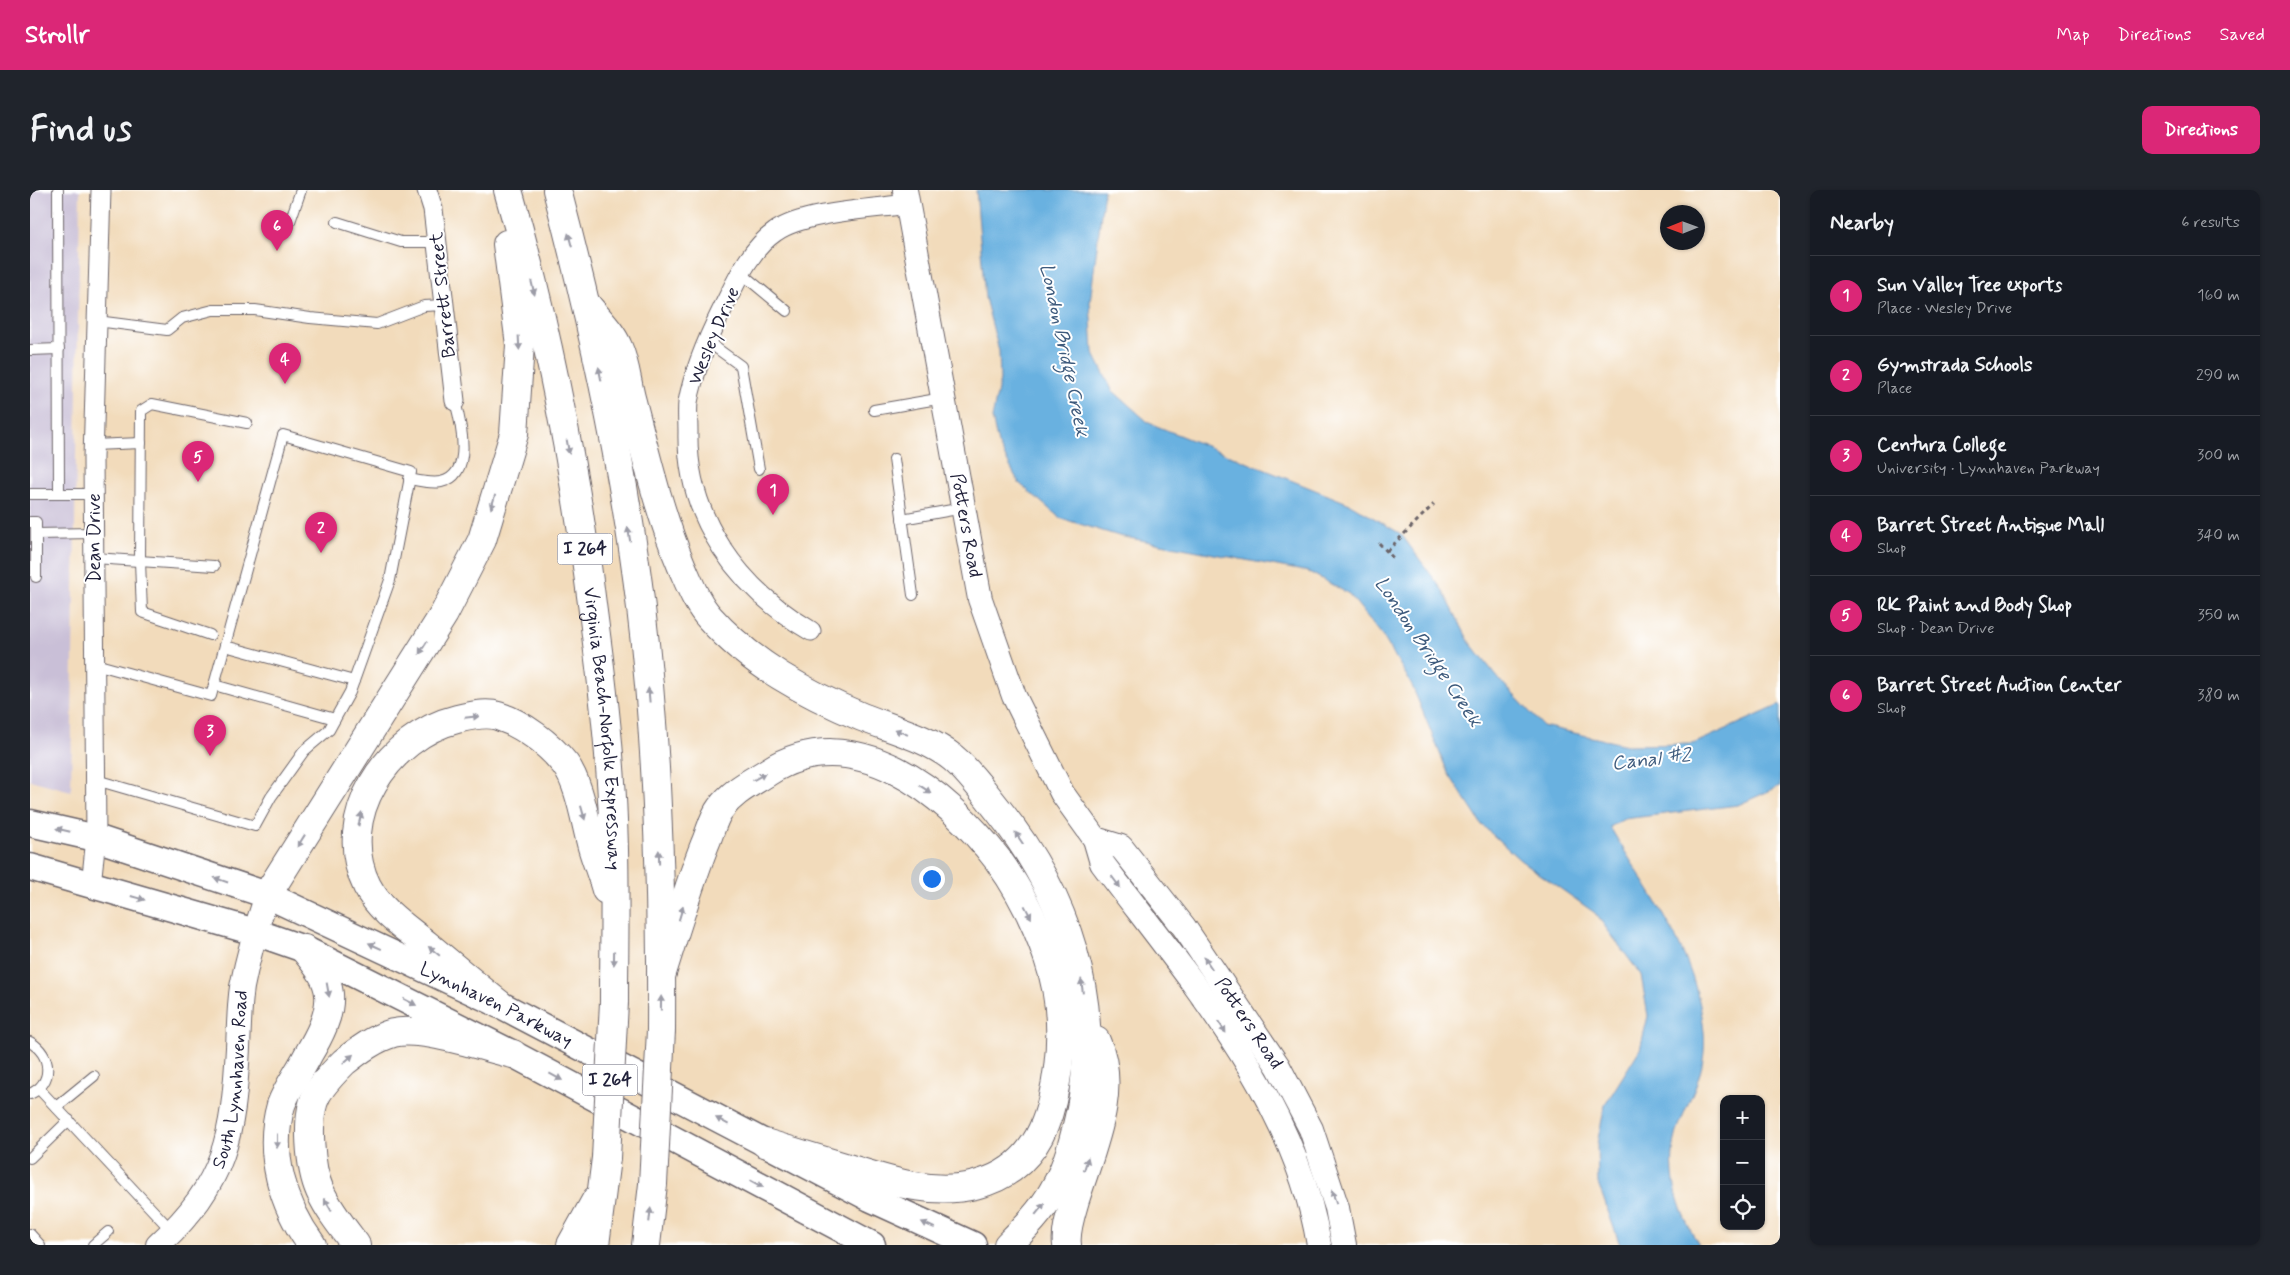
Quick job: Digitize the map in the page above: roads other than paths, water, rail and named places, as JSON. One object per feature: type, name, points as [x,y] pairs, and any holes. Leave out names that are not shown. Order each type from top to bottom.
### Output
[{"type":"highway","points":[[267,895],[444,614],[482,540],[514,434],[520,346],[501,190]]},
{"type":"highway","name":"Virginia Beach-Norfolk Expressway","points":[[508,190],[558,395],[581,517],[606,716],[613,821],[614,1002],[604,1185],[595,1245]]},
{"type":"highway","name":"I 264","points":[[557,190],[587,304],[622,487],[641,608],[658,801],[661,1030],[653,1184],[646,1245]]},
{"type":"highway","points":[[587,304],[618,346],[668,535],[693,592],[709,618],[742,648],[768,668],[812,695],[924,741],[953,758],[1011,826],[1053,894],[1074,949],[1081,977],[1086,1020],[1084,1092],[1071,1149],[1051,1195],[1008,1245]]},
{"type":"highway","points":[[499,1004],[386,911],[368,886],[362,872],[357,853],[357,834],[365,800],[377,776],[406,743],[425,731],[445,722],[466,717],[488,715],[497,716],[521,727],[552,749],[566,766],[577,793],[592,848],[615,914]]},
{"type":"highway","points":[[661,976],[693,874],[719,810],[741,787],[796,758],[816,753],[841,752],[877,761],[905,775],[933,794],[959,816],[999,862],[1014,885],[1038,931],[1049,960],[1057,991],[1060,1022],[1060,1053],[1056,1084],[1048,1116],[1034,1147],[1021,1162],[1003,1176],[974,1185],[950,1189],[924,1188],[892,1182],[765,1143]]},
{"type":"highway","points":[[304,949],[322,972],[330,996],[318,1037],[282,1104],[276,1139],[283,1190],[291,1212],[312,1245]]},
{"type":"highway","points":[[1067,1245],[1069,1221],[1098,1127],[1105,1087],[1102,1053],[1086,1020]]},
{"type":"highway","points":[[356,1245],[330,1210],[314,1173],[310,1145],[311,1120],[316,1096],[332,1073],[359,1049],[393,1033],[421,1033],[513,1054]]},
{"type":"highway","points":[[571,1245],[604,1185]]},
{"type":"main road","name":"Lynnhaven Parkway","points":[[30,823],[96,838],[267,895],[499,1004],[870,1198],[973,1245]]},
{"type":"main road","name":"Lynnhaven Parkway","points":[[30,867],[255,932],[304,949],[513,1054],[872,1245]]},
{"type":"street","name":"Dean Drive","points":[[91,885],[96,838],[93,445],[101,190]]},
{"type":"street","name":"Barrett Street","points":[[427,190],[433,209],[455,401]]},
{"type":"street","name":"Wesley Drive","points":[[811,631],[767,602],[731,564],[705,518],[694,488],[687,452],[688,404],[696,372],[708,342],[748,259],[775,231],[812,217],[906,197]]},
{"type":"street","name":"Potters Road","points":[[906,197],[980,599],[1014,696],[1062,793],[1095,839],[1102,864],[1203,998],[1266,1094],[1300,1170],[1315,1219],[1319,1245]]},
{"type":"street","name":"Potters Road","points":[[1095,839],[1121,847],[1184,927],[1278,1066],[1312,1129],[1337,1208],[1344,1245]]},
{"type":"street","name":"South Lynnhaven Road","points":[[167,1240],[210,1184],[218,1169],[229,1138],[235,1106],[242,988],[255,932],[267,895]]},
{"type":"street","points":[[1300,1170],[1305,1245]]},
{"type":"lane","points":[[58,190],[59,494]]},
{"type":"lane","points":[[288,227],[300,190]]},
{"type":"lane","points":[[337,222],[401,242],[437,242]]},
{"type":"lane","points":[[741,273],[788,311]]},
{"type":"lane","points":[[97,321],[167,330],[182,318],[213,310],[255,310],[310,318],[377,324],[424,306],[444,305]]},
{"type":"lane","points":[[708,342],[741,366],[759,469]]},
{"type":"lane","points":[[30,350],[59,349]]},
{"type":"lane","points":[[874,410],[943,398]]},
{"type":"lane","points":[[409,479],[441,482],[450,478],[457,469],[462,458],[462,441],[455,401]]},
{"type":"lane","points":[[210,635],[142,612],[140,561],[141,410],[152,404],[247,423]]},
{"type":"lane","points":[[95,664],[212,696],[283,435],[410,472],[390,580],[354,681],[329,730],[304,751],[271,797],[255,826],[96,780]]},
{"type":"lane","points":[[93,445],[141,443]]},
{"type":"lane","points":[[894,459],[913,595]]},
{"type":"lane","points":[[30,494],[94,494]]},
{"type":"lane","points":[[902,519],[963,508]]},
{"type":"lane","points":[[30,522],[36,522],[36,577]]},
{"type":"lane","points":[[36,534],[94,533]]},
{"type":"lane","points":[[94,558],[214,566]]},
{"type":"lane","points":[[225,646],[354,681]]},
{"type":"lane","points":[[214,686],[335,719]]},
{"type":"lane","points":[[30,1042],[44,1054],[48,1072],[39,1089],[30,1094]]},
{"type":"lane","points":[[56,1107],[94,1076]]},
{"type":"lane","points":[[39,1089],[69,1120],[167,1240]]},
{"type":"lane","points":[[30,1158],[69,1120]]},
{"type":"lane","points":[[93,1245],[108,1232]]},
{"type":"lane","points":[[30,1234],[40,1245]]},
{"type":"water","points":[[976,190],[1104,190],[1090,302],[1093,352],[1112,390],[1149,423],[1350,504],[1401,534],[1443,591],[1470,643],[1499,679],[1543,726],[1627,745],[1693,744],[1780,705],[1780,786],[1738,805],[1624,819],[1610,827],[1669,924],[1692,976],[1700,1003],[1704,1032],[1703,1059],[1698,1081],[1679,1126],[1673,1157],[1673,1173],[1679,1203],[1684,1217],[1699,1245],[1620,1245],[1598,1183],[1597,1144],[1605,1105],[1640,1049],[1648,1016],[1641,975],[1595,913],[1520,860],[1482,825],[1448,773],[1411,683],[1382,635],[1349,594],[1309,572],[1119,536],[1060,518],[1019,483],[998,444],[992,418],[1000,380],[999,351],[985,298]]},
{"type":"place","name":"Barret Street Auction Center","points":[[277,251]]},
{"type":"place","name":"Barret Street Antique Mall","points":[[285,384]]},
{"type":"place","name":"RK Paint and Body Shop","points":[[198,482]]},
{"type":"place","name":"Sun Valley Tree exports","points":[[773,515]]},
{"type":"place","name":"Gymstrada Schools","points":[[321,553]]},
{"type":"place","name":"Centura College","points":[[210,756]]},
{"type":"water label","name":"London Bridge Creek","points":[[1064,350]]},
{"type":"water label","name":"London Bridge Creek","points":[[1428,652]]},
{"type":"water label","name":"Canal #2","points":[[1651,760]]}]
